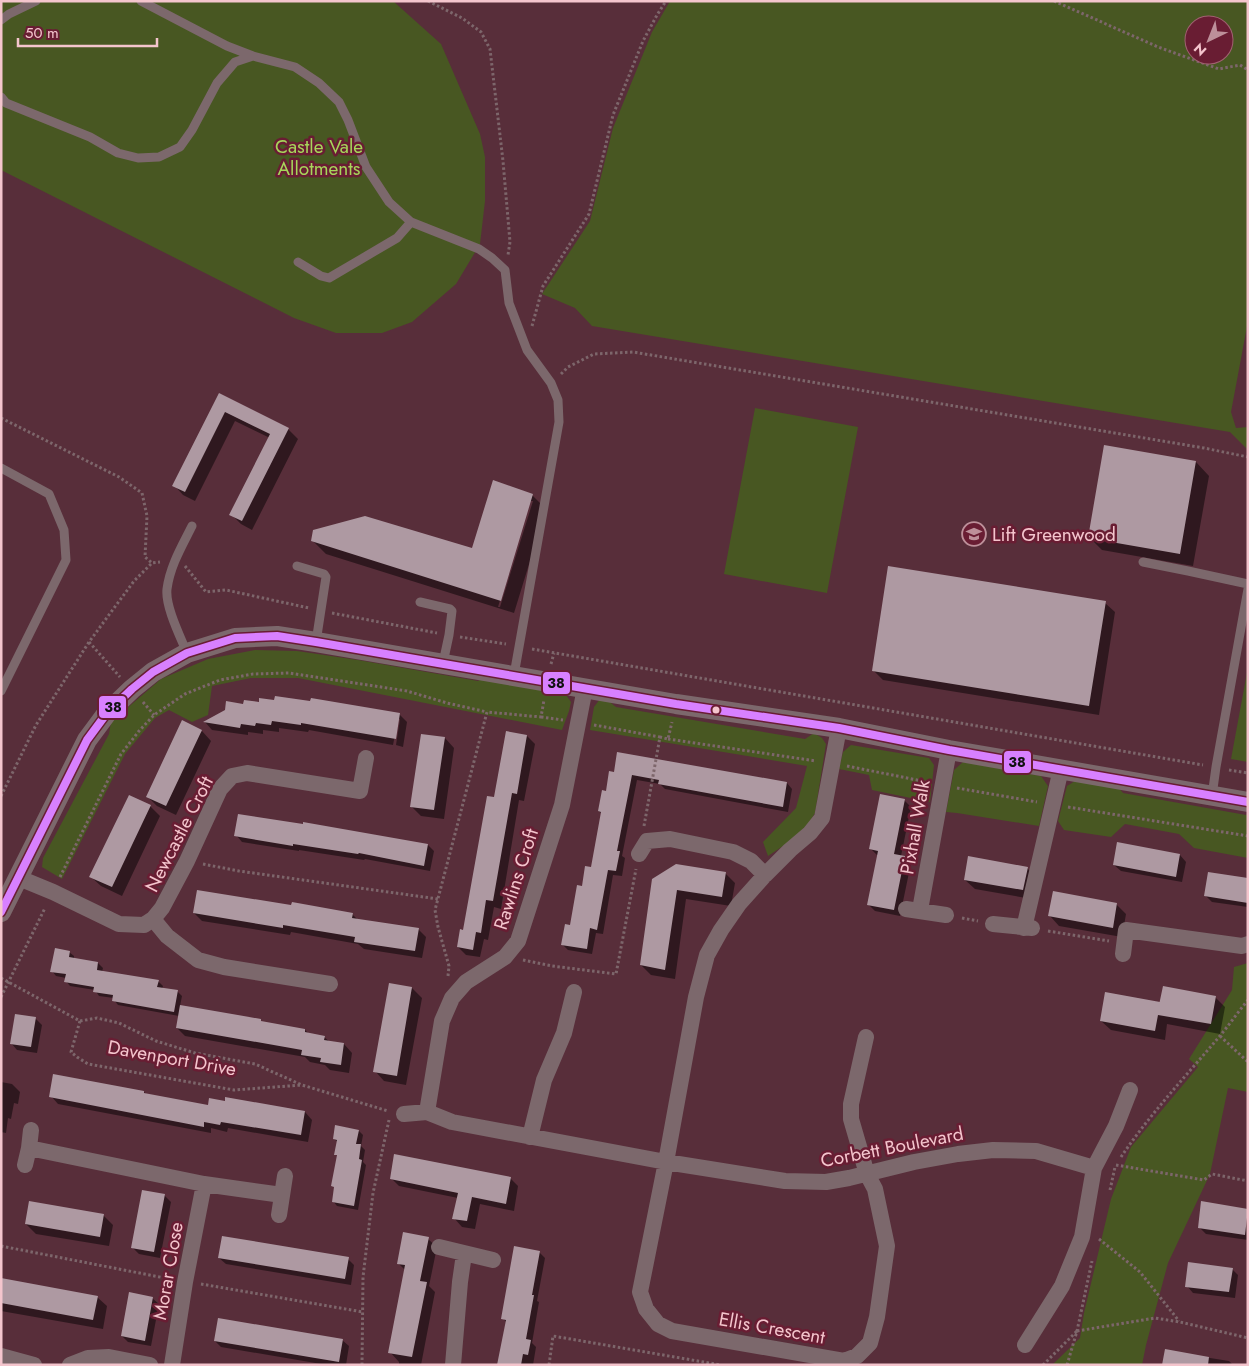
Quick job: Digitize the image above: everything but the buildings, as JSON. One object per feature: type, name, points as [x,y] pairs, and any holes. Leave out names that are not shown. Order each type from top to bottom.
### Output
[{"type":"street","points":[[1,912],[87,740],[107,712],[153,672],[187,652],[235,638],[277,636],[316,642],[676,704],[838,728],[949,750],[1248,802]]},
{"type":"street","name":"Rawlins Croft","points":[[428,1112],[442,1021],[452,998],[466,982],[505,957],[518,941],[562,805],[585,688]]},
{"type":"street","name":"Ellis Crescent","points":[[838,728],[822,818],[810,833],[765,874],[739,904],[707,955],[706,978],[696,997],[640,1292],[646,1309],[658,1324],[672,1331],[844,1362],[857,1356],[870,1342],[877,1318],[887,1246],[875,1189],[867,1174],[851,1119],[850,1104],[866,1037]]},
{"type":"street","name":"Pixhall Walk","points":[[946,915],[913,910],[949,750]]},
{"type":"street","name":"Newcastle Croft","points":[[153,919],[162,908],[187,861],[220,789],[232,776],[247,773],[360,791],[366,758]]},
{"type":"street","points":[[993,924],[1028,928],[1061,769]]},
{"type":"street","points":[[639,854],[647,841],[670,839],[733,852],[751,861],[765,874]]},
{"type":"street","points":[[19,878],[119,924],[144,925],[153,919],[167,936],[198,960],[224,967],[330,984]]},
{"type":"street","points":[[1123,949],[1126,930],[1242,946],[1248,944]]},
{"type":"street","points":[[530,1137],[544,1080],[564,1033],[574,992]]},
{"type":"street","points":[[1025,1345],[1062,1286],[1082,1237],[1094,1168],[1116,1126],[1130,1090]]},
{"type":"street","points":[[396,1110],[428,1112]]},
{"type":"street","name":"Corbett Boulevard","points":[[428,1112],[452,1122],[785,1182],[826,1182],[923,1160],[993,1150],[1036,1151],[1094,1168]]},
{"type":"street","points":[[25,1165],[31,1130]]},
{"type":"street","points":[[29,1148],[204,1184],[282,1195]]},
{"type":"street","points":[[279,1215],[285,1176]]},
{"type":"street","name":"Morar Close","points":[[172,1365],[185,1282],[204,1184]]},
{"type":"street","points":[[439,1247],[493,1260]]},
{"type":"street","points":[[453,1365],[464,1254]]},
{"type":"street","points":[[1,1356],[34,1365]]},
{"type":"street","points":[[70,1365],[88,1358],[109,1356],[150,1365]]},
{"type":"lane","points":[[1,20],[36,1]]},
{"type":"lane","points":[[141,1],[226,46],[295,67],[319,82],[340,102],[366,167],[389,202],[411,222],[479,250],[492,258],[505,270],[508,303],[527,350],[551,383],[558,400],[559,422],[514,675]]},
{"type":"lane","points":[[1,97],[6,103],[90,137],[118,153],[138,158],[159,157],[180,147],[192,130],[217,83],[236,62],[254,56]]},
{"type":"lane","points":[[298,262],[320,276],[329,278],[397,238],[411,222]]},
{"type":"lane","points":[[1,468],[49,494],[64,530],[66,560],[1,691]]},
{"type":"lane","points":[[187,652],[172,616],[167,590],[174,562],[192,526]]},
{"type":"lane","points":[[1143,562],[1248,584]]},
{"type":"lane","points":[[297,566],[324,574],[326,577],[316,642]]},
{"type":"lane","points":[[1212,796],[1248,588]]},
{"type":"lane","points":[[420,602],[452,611],[443,663]]},
{"type":"path","points":[[428,1],[462,18],[481,32],[490,49],[504,161],[510,242],[505,270]]},
{"type":"path","points":[[523,341],[532,328],[543,286],[589,214],[613,115],[643,41],[666,1]]},
{"type":"path","points":[[1054,1],[1158,47],[1219,69],[1240,65],[1248,70]]},
{"type":"path","points":[[551,383],[568,367],[594,354],[632,352],[1248,457]]},
{"type":"path","points":[[1,418],[119,477],[142,493],[147,516],[145,556],[152,563]]},
{"type":"path","points":[[1,796],[36,725],[89,642],[134,581],[152,563],[174,562],[185,566],[206,592],[226,590],[449,635],[1248,773]]},
{"type":"path","points":[[541,717],[554,653]]},
{"type":"path","points":[[1,996],[121,754],[154,715],[185,694],[220,680],[253,674],[289,673],[408,691],[447,704],[487,712],[578,722],[668,739],[676,704]]},
{"type":"path","points":[[444,984],[448,976],[449,966],[435,910],[487,712]]},
{"type":"path","points":[[505,957],[552,966],[616,974],[660,737]]},
{"type":"path","points":[[187,861],[239,871],[438,899]]},
{"type":"path","points":[[946,915],[993,924]]},
{"type":"path","points":[[1028,928],[1123,949]]},
{"type":"path","points":[[1,978],[80,1021]]},
{"type":"path","points":[[1109,1192],[1116,1165],[1133,1139],[1248,1000]]},
{"type":"path","name":"Davenport Drive","points":[[302,1085],[234,1090],[88,1064],[71,1052],[80,1021],[97,1018],[119,1023],[156,1041],[195,1053],[254,1064],[302,1085],[396,1110]]},
{"type":"path","points":[[1220,1036],[1248,1062]]},
{"type":"path","points":[[362,1365],[363,1277],[373,1193],[396,1110]]},
{"type":"path","points":[[1116,1165],[1204,1180],[1212,1174],[1248,1181]]},
{"type":"path","points":[[1095,1247],[1097,1238],[1140,1272],[1180,1322]]},
{"type":"path","points":[[1067,1365],[1077,1331],[1093,1256]]},
{"type":"path","points":[[1043,1365],[1077,1331],[1155,1318],[1248,1338]]},
{"type":"path","points":[[549,1365],[553,1336],[721,1365]]},
{"type":"green space","name":"Castle Vale Allotments","points":[[1,1],[393,1],[441,44],[480,134],[485,157],[485,201],[480,244],[456,284],[412,322],[382,333],[336,333],[294,318],[1,170]]},
{"type":"green space","points":[[670,1],[1248,1],[1248,321],[1231,412],[1236,428],[1248,427],[1248,450],[1230,432],[592,326],[575,308],[542,294],[590,221],[613,128],[652,32]]},
{"type":"green space","points":[[755,408],[858,427],[827,593],[724,574]]},
{"type":"green space","points":[[255,650],[297,651],[478,681],[484,677],[564,692],[571,702],[562,730],[298,678],[251,678],[212,686],[208,715],[192,722],[169,710],[155,718],[125,754],[62,879],[42,867],[43,858],[109,734],[111,722],[161,679],[208,659]]},
{"type":"green space","points":[[1248,667],[1248,762],[1231,759]]},
{"type":"green space","points":[[600,699],[606,699],[616,707],[805,739],[814,733],[822,738],[826,744],[815,813],[804,832],[768,856],[763,842],[796,808],[807,766],[590,730],[594,707]]},
{"type":"green space","points":[[851,745],[929,758],[934,765],[930,802],[872,790],[869,775],[839,769],[843,752]]},
{"type":"green space","points":[[963,762],[1041,776],[1048,786],[1039,826],[946,812],[954,770]]},
{"type":"green space","points":[[1075,781],[1119,788],[1123,793],[1246,815],[1248,813],[1248,858],[1194,848],[1179,834],[1125,824],[1111,837],[1064,830],[1058,821],[1067,786]]},
{"type":"green space","points":[[1248,963],[1248,1092],[1228,1088],[1210,1174],[1168,1263],[1142,1365],[1052,1365],[1080,1338],[1084,1313],[1111,1199],[1131,1147],[1198,1067],[1189,1059],[1232,990],[1234,967]]},
{"type":"transit line","name":"38","points":[[1,912],[87,740],[107,713],[153,672],[187,653],[235,638],[277,636],[316,642],[676,704],[839,728],[949,750],[1248,802]]},
{"type":"place","name":"Lift Greenwood","points":[[974,534]]}]
